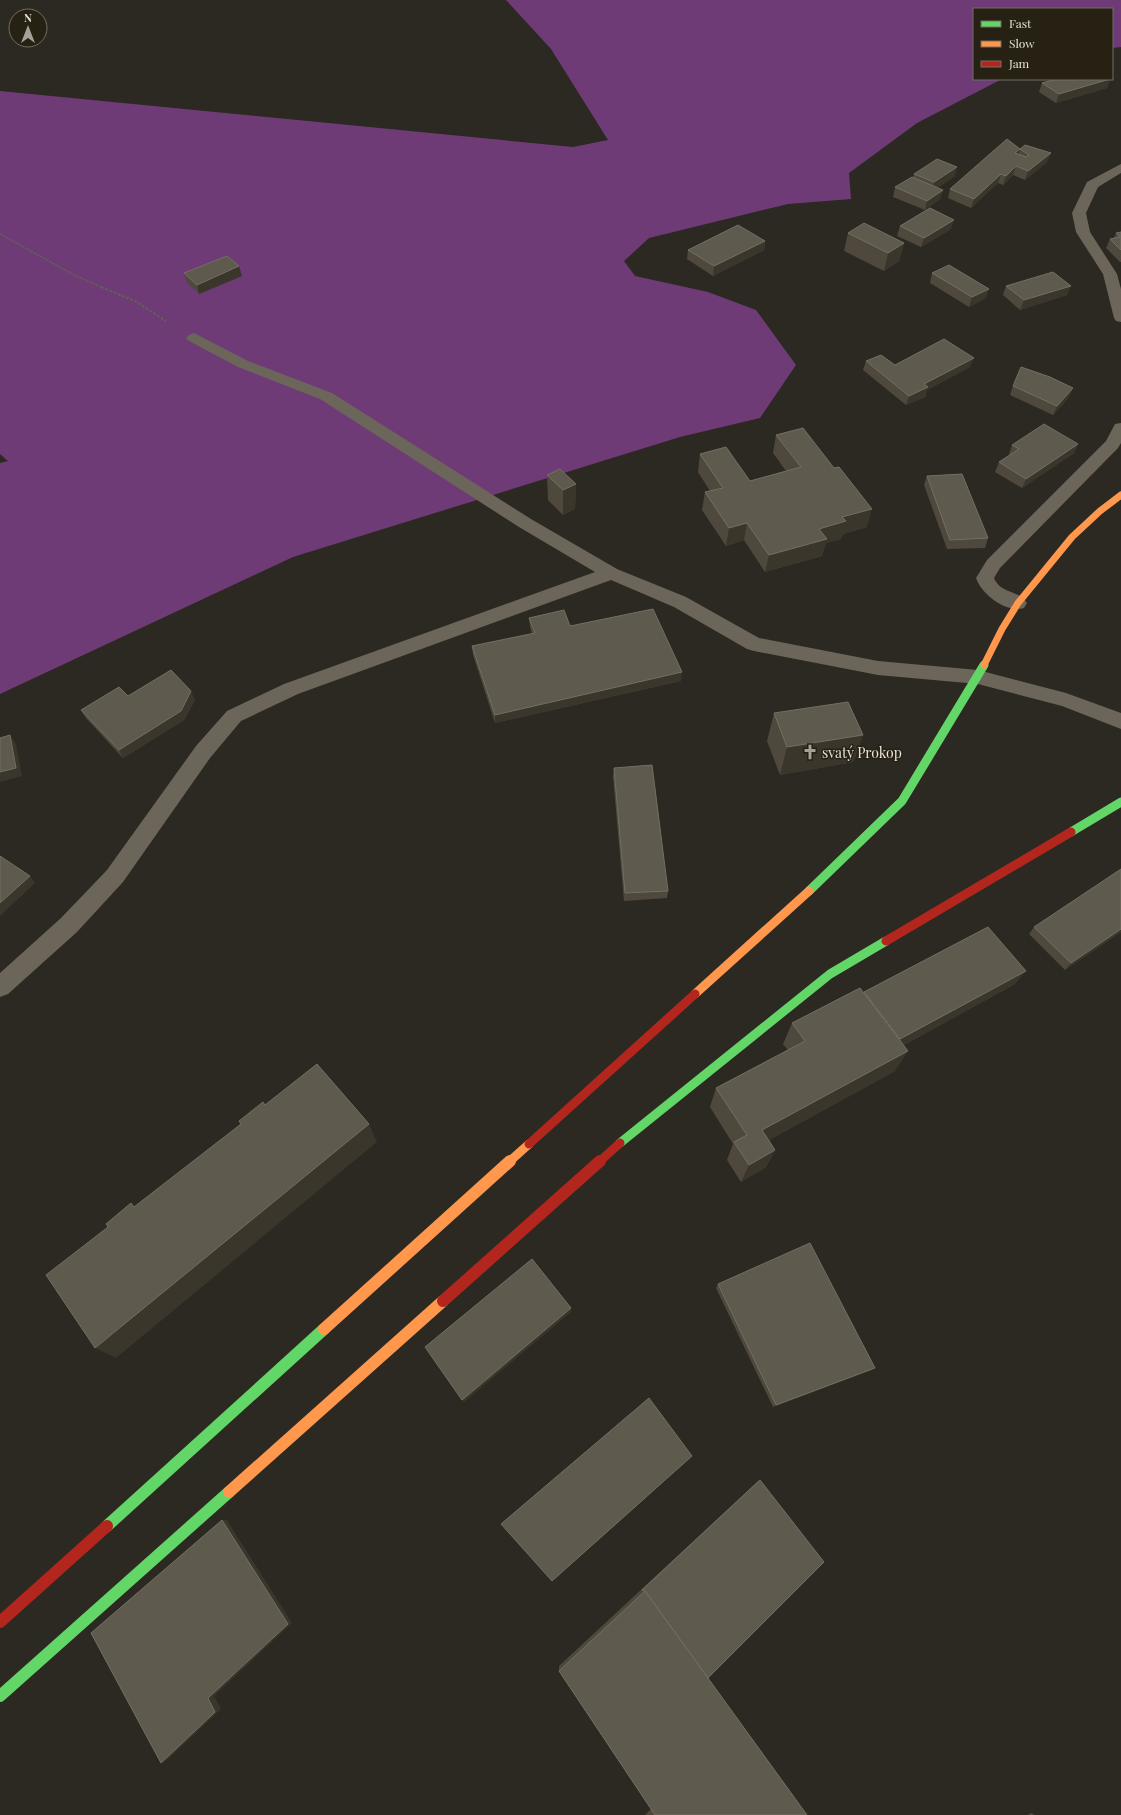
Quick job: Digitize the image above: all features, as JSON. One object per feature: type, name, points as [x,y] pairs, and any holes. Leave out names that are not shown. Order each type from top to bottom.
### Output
[{"type":"main road","points":[[0,1622],[817,883],[902,800],[978,677],[1002,629],[1018,603],[1072,537],[1100,511],[1121,495]]},
{"type":"main road","points":[[0,1696],[623,1140],[824,979],[1121,802]]},
{"type":"street","points":[[1121,168],[1092,185],[1079,213],[1083,232],[1110,274],[1121,318]]},
{"type":"street","points":[[194,338],[243,364],[326,396],[525,523],[612,573],[680,602],[754,644],[878,668],[978,677],[1066,700],[1121,721]]},
{"type":"street","points":[[1018,603],[994,593],[987,586],[985,578],[993,564],[1112,444],[1121,428]]},
{"type":"street","points":[[0,987],[69,925],[115,876],[203,752],[234,716],[291,689],[612,573]]},
{"type":"path","points":[[0,234],[74,275],[135,301],[194,338]]},
{"type":"shaded area","points":[[506,0],[1121,0],[1121,47],[1113,48],[1113,8],[973,8],[973,80],[1000,80],[917,123],[849,173],[851,199],[788,204],[649,238],[624,261],[635,276],[708,292],[756,310],[796,365],[760,418],[680,437],[293,557],[0,694],[0,463],[8,461],[0,454],[0,91],[573,147],[608,140],[551,49]]},
{"type":"building","points":[[1053,80],[1107,80],[1059,94],[1042,83]]},
{"type":"building","points":[[1007,139],[1020,149],[1025,145],[1051,153],[1028,171],[1016,166],[1006,176],[1001,174],[974,199],[950,189]],"holes":[[[1020,149],[1029,155],[1026,157],[1015,153]]]},
{"type":"building","points":[[937,159],[957,167],[934,182],[914,174]]},
{"type":"building","points":[[912,177],[943,190],[927,201],[895,187]]},
{"type":"building","points":[[930,208],[954,220],[924,238],[900,226]]},
{"type":"building","points":[[864,223],[904,243],[888,253],[848,233]]},
{"type":"building","points":[[738,225],[765,241],[714,266],[688,250]]},
{"type":"building","points":[[1121,232],[1121,250],[1110,239],[1120,237],[1116,233]]},
{"type":"building","points":[[227,256],[239,266],[197,285],[184,273]]},
{"type":"building","points":[[949,265],[989,289],[972,297],[932,273]]},
{"type":"building","points":[[1053,272],[1071,286],[1024,300],[1006,286]]},
{"type":"building","points":[[944,339],[974,358],[924,384],[928,387],[909,396],[866,361],[881,355],[895,365]]},
{"type":"building","points":[[1021,367],[1050,377],[1073,388],[1057,406],[1013,386]]},
{"type":"building","points":[[1044,424],[1078,444],[1026,479],[999,462],[1019,449],[1012,445]]},
{"type":"building","points":[[803,428],[834,468],[839,467],[872,509],[842,517],[846,521],[819,529],[827,539],[769,555],[747,523],[729,528],[705,492],[723,488],[700,454],[726,447],[750,481],[801,467],[776,435]]},
{"type":"building","points":[[560,469],[576,484],[563,490],[547,475]]},
{"type":"building","points":[[962,474],[988,538],[950,540],[927,476]]},
{"type":"building","points":[[653,609],[682,672],[495,715],[472,646],[535,633],[529,618],[564,610],[570,626]]},
{"type":"building","points":[[171,670],[191,691],[181,711],[119,750],[81,710],[119,687],[128,696]]},
{"type":"building","points":[[848,702],[863,735],[787,747],[774,713]]},
{"type":"building","points":[[10,735],[16,768],[0,772],[0,738]]},
{"type":"building","points":[[652,765],[668,891],[625,893],[614,768]]},
{"type":"building","points":[[0,856],[30,876],[0,903]]},
{"type":"building","points":[[1121,869],[1121,929],[1071,963],[1034,927]]},
{"type":"building","points":[[988,927],[1026,971],[900,1039],[864,992]]},
{"type":"building","points":[[860,988],[908,1051],[762,1130],[775,1150],[749,1165],[734,1142],[747,1135],[716,1088],[805,1041],[792,1023]]},
{"type":"building","points":[[317,1064],[369,1124],[95,1348],[46,1275],[108,1227],[106,1224],[131,1203],[134,1207],[241,1124],[239,1121],[263,1102],[265,1105]]},
{"type":"building","points":[[810,1243],[875,1368],[776,1405],[718,1284]]},
{"type":"building","points":[[532,1259],[571,1308],[462,1400],[425,1347]]},
{"type":"building","points":[[649,1398],[692,1456],[552,1581],[501,1524]]},
{"type":"building","points":[[760,1480],[824,1562],[708,1678],[645,1591],[642,1590]]},
{"type":"building","points":[[222,1520],[288,1624],[208,1698],[215,1712],[161,1763],[91,1633]]},
{"type":"building","points":[[645,1591],[807,1815],[655,1815],[559,1671]]},
{"type":"traffic: fast","points":[[809,891],[902,801],[984,665]]},
{"type":"traffic: fast","points":[[1071,832],[1121,802]]},
{"type":"traffic: fast","points":[[620,1143],[830,974],[886,941]]},
{"type":"traffic: fast","points":[[107,1526],[324,1329]]},
{"type":"traffic: fast","points":[[0,1696],[229,1492]]},
{"type":"traffic: slow","points":[[984,665],[1002,629],[1018,603],[1072,537],[1100,511],[1121,495]]},
{"type":"traffic: slow","points":[[695,994],[809,891]]},
{"type":"traffic: slow","points":[[324,1329],[529,1144]]},
{"type":"traffic: slow","points":[[229,1492],[443,1301]]},
{"type":"traffic: jam","points":[[886,941],[1071,832]]},
{"type":"traffic: jam","points":[[529,1144],[695,994]]},
{"type":"traffic: jam","points":[[443,1301],[620,1143]]},
{"type":"traffic: jam","points":[[0,1622],[107,1526]]},
{"type":"place","name":"svatý Prokop","points":[[810,752]]}]
